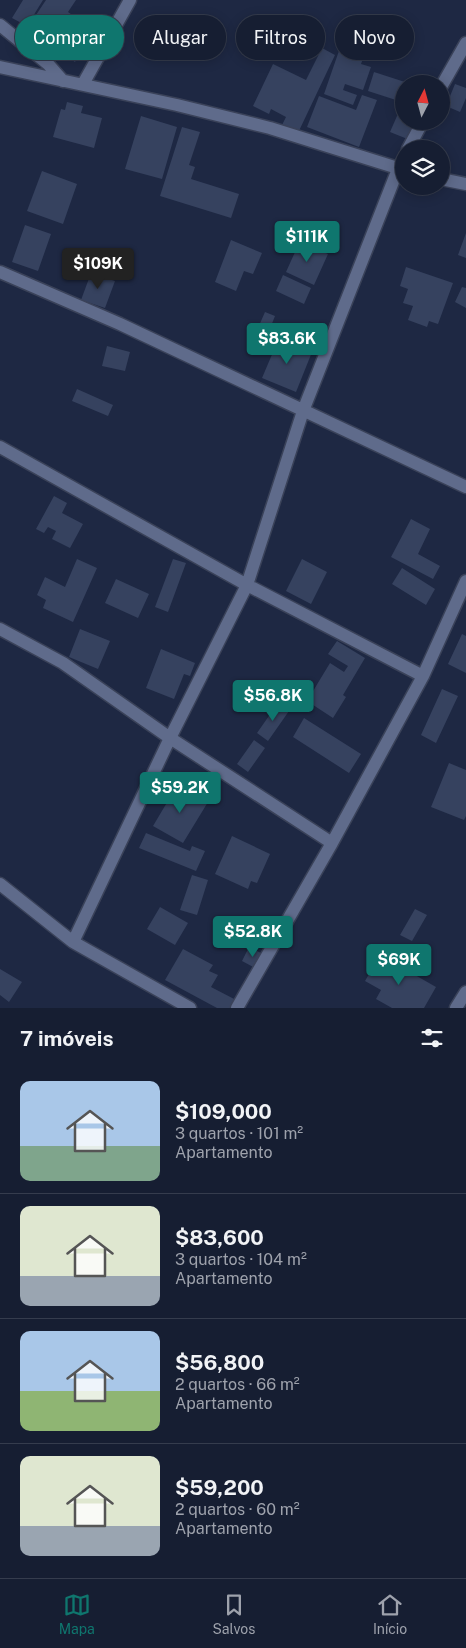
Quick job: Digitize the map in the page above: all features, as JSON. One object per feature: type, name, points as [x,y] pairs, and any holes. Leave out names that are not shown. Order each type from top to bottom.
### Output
[{"type":"street","points":[[83,84],[130,0]]},
{"type":"street","points":[[0,25],[48,64],[63,81]]},
{"type":"street","points":[[448,75],[466,42]]},
{"type":"street","points":[[0,67],[177,105],[270,128],[395,164]]},
{"type":"street","points":[[450,181],[466,184]]},
{"type":"street","points":[[74,942],[170,738],[247,585],[303,412],[395,183]]},
{"type":"street","points":[[0,272],[120,324],[303,412],[466,487]]},
{"type":"street","points":[[0,447],[247,585],[423,676]]},
{"type":"street","points":[[237,1008],[332,843],[423,676],[462,600],[466,581]]},
{"type":"street","points":[[0,629],[63,663],[170,738],[332,843]]},
{"type":"street","points":[[0,884],[74,942],[190,1008]]},
{"type":"street","points":[[456,1008],[466,992]]},
{"type":"building","points":[[23,0],[43,0],[34,15],[15,15],[15,20],[12,18]]},
{"type":"building","points":[[46,0],[76,0],[68,12],[72,15],[36,15]]},
{"type":"building","points":[[325,50],[335,55],[297,135],[281,127],[286,117],[271,109],[269,114],[253,106],[273,64],[306,80],[316,60],[325,60]]},
{"type":"building","points":[[336,60],[362,60],[361,64],[371,67],[363,90],[345,84],[343,90],[357,95],[353,105],[324,94]]},
{"type":"building","points":[[374,72],[395,79],[395,100],[368,91]]},
{"type":"building","points":[[455,84],[466,88],[466,98],[460,112],[450,108],[450,96]]},
{"type":"building","points":[[362,95],[377,100],[359,147],[307,127],[319,96],[356,110]]},
{"type":"building","points":[[67,102],[83,106],[81,113],[102,118],[94,148],[53,137],[61,109],[65,110]]},
{"type":"building","points":[[141,116],[177,127],[162,179],[125,169]]},
{"type":"building","points":[[395,121],[395,130],[414,130],[410,140],[390,132]]},
{"type":"building","points":[[182,127],[200,132],[189,165],[195,167],[191,179],[239,194],[231,218],[160,196]]},
{"type":"building","points":[[42,171],[77,184],[63,224],[27,211]]},
{"type":"building","points":[[25,225],[51,234],[38,271],[12,262]]},
{"type":"building","points":[[466,233],[466,258],[458,255]]},
{"type":"building","points":[[231,240],[262,253],[253,274],[244,271],[236,291],[215,282]]},
{"type":"building","points":[[300,241],[328,254],[314,285],[286,272]]},
{"type":"building","points":[[406,267],[453,283],[438,324],[429,321],[427,327],[408,320],[413,306],[403,303],[408,289],[400,286]]},
{"type":"building","points":[[91,273],[115,281],[105,308],[81,300]]},
{"type":"building","points":[[283,275],[311,288],[304,304],[276,291]]},
{"type":"building","points":[[462,287],[466,288],[466,308],[455,302]]},
{"type":"building","points":[[265,312],[275,316],[265,341],[254,337]]},
{"type":"building","points":[[279,338],[312,352],[296,392],[262,378]]},
{"type":"building","points":[[107,346],[130,352],[125,371],[102,366]]},
{"type":"building","points":[[77,389],[113,405],[108,416],[72,401]]},
{"type":"building","points":[[54,496],[67,503],[62,513],[83,524],[70,548],[52,539],[56,531],[48,527],[44,533],[36,529]]},
{"type":"building","points":[[411,519],[430,529],[418,554],[440,566],[433,579],[391,557]]},
{"type":"building","points":[[77,559],[97,568],[73,622],[43,608],[46,600],[37,595],[45,577],[65,587]]},
{"type":"building","points":[[173,559],[186,563],[168,612],[155,607]]},
{"type":"building","points":[[302,559],[327,572],[311,604],[286,591]]},
{"type":"building","points":[[402,568],[435,589],[426,605],[392,584]]},
{"type":"building","points":[[116,579],[149,594],[138,618],[105,603]]},
{"type":"building","points":[[80,629],[110,641],[98,669],[69,657]]},
{"type":"building","points":[[462,634],[466,636],[466,673],[448,664]]},
{"type":"building","points":[[337,641],[365,658],[343,695],[346,697],[333,718],[307,701],[330,663],[344,672],[348,666],[328,654]]},
{"type":"building","points":[[161,649],[195,663],[190,676],[184,674],[174,699],[146,688]]},
{"type":"building","points":[[442,689],[458,696],[436,743],[421,735]]},
{"type":"building","points":[[278,703],[289,711],[268,741],[257,733]]},
{"type":"building","points":[[304,718],[361,754],[349,773],[293,737]]},
{"type":"building","points":[[254,740],[265,748],[248,772],[237,764]]},
{"type":"building","points":[[449,763],[466,770],[466,816],[464,820],[431,807]]},
{"type":"building","points":[[178,784],[208,802],[183,843],[153,826]]},
{"type":"building","points":[[146,833],[190,851],[192,846],[205,851],[196,871],[139,848]]},
{"type":"building","points":[[232,836],[270,854],[257,883],[251,881],[248,889],[215,874]]},
{"type":"building","points":[[192,875],[208,880],[197,915],[180,910]]},
{"type":"building","points":[[160,907],[188,923],[175,945],[147,929]]},
{"type":"building","points":[[415,909],[427,915],[412,941],[400,935]]},
{"type":"building","points":[[249,947],[265,955],[257,969],[242,961]]},
{"type":"building","points":[[183,949],[213,965],[209,971],[218,975],[211,987],[238,1001],[234,1008],[217,1008],[165,980]]},
{"type":"building","points":[[380,955],[436,987],[424,1008],[392,1008],[376,999],[381,990],[365,981]]},
{"type":"building","points":[[0,969],[22,982],[9,1002],[0,995]]}]
